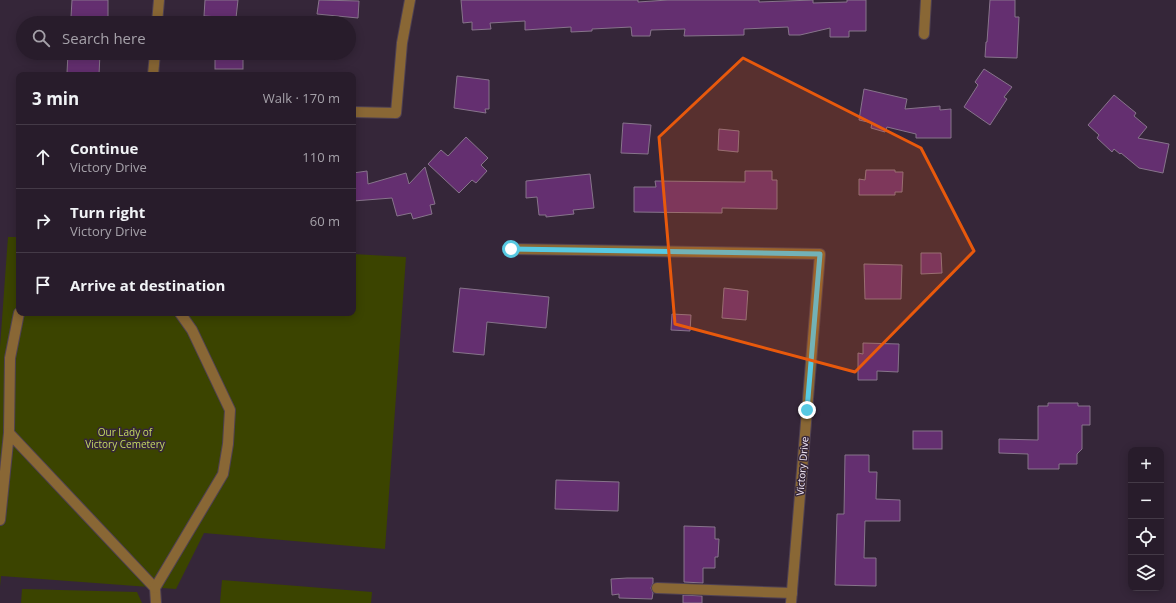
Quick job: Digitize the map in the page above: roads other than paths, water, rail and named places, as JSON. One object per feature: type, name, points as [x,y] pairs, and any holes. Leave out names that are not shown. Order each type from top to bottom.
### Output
[{"type":"street","points":[[157,16],[158,0]]},
{"type":"street","points":[[356,112],[396,113],[402,43],[410,0]]},
{"type":"street","points":[[924,34],[926,0]]},
{"type":"street","points":[[153,72],[154,60]]},
{"type":"street","name":"Victory Drive","points":[[511,249],[820,254],[791,598]]},
{"type":"street","points":[[0,520],[9,433],[10,358],[18,316]]},
{"type":"street","points":[[156,603],[155,588],[223,474],[228,444],[230,410],[192,330],[182,316]]},
{"type":"street","points":[[9,433],[155,588]]},
{"type":"street","points":[[657,588],[791,598]]},
{"type":"park label","name":"Our Lady of Victory Cemetery","points":[[125,438]]}]
